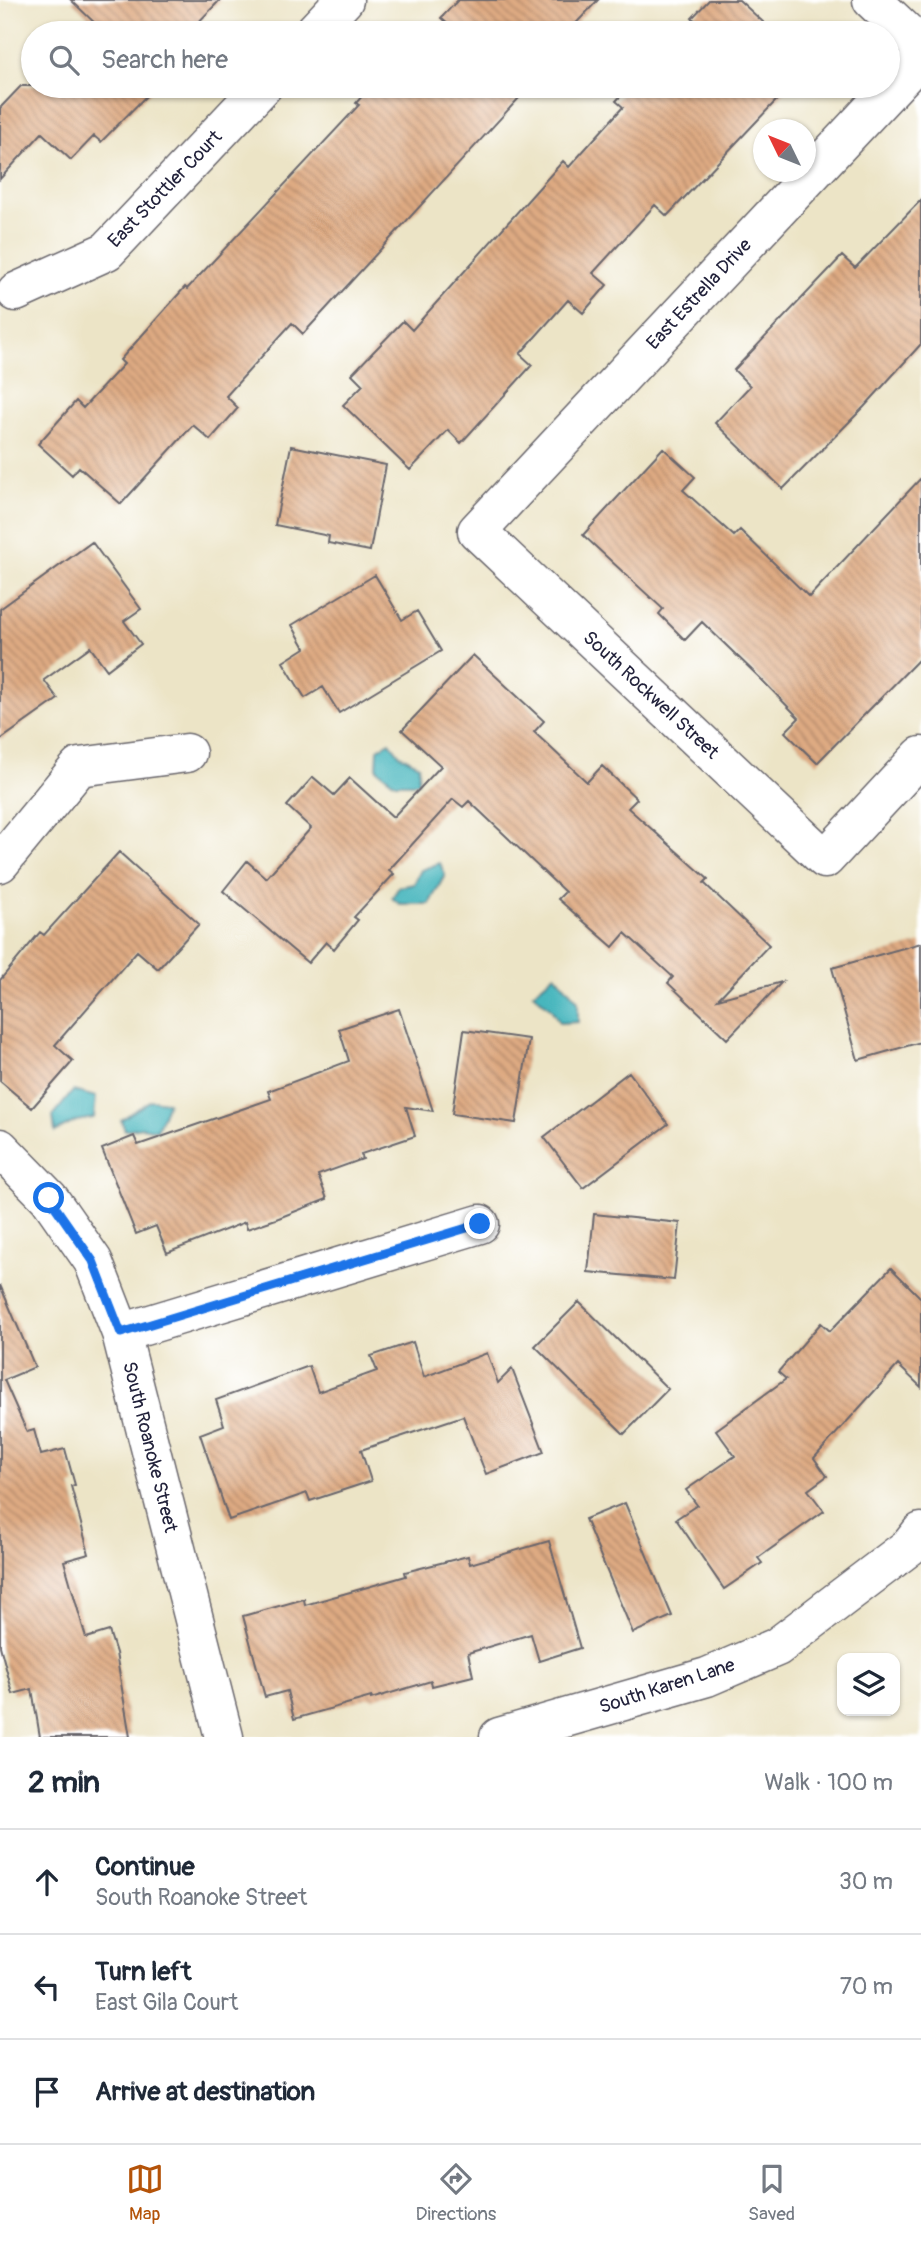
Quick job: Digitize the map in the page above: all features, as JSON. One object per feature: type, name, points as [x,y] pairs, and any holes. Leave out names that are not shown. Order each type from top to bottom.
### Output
[{"type":"street","points":[[324,21],[344,0]]},
{"type":"street","points":[[872,0],[894,21]]},
{"type":"street","points":[[900,26],[921,46]]},
{"type":"street","name":"East Estrella Drive","points":[[900,79],[921,57]]},
{"type":"street","name":"East Stottler Court","points":[[16,292],[107,251],[252,98]]},
{"type":"street","name":"East Estrella Drive","points":[[477,531],[883,98]]},
{"type":"street","name":"South Rockwell Street","points":[[477,531],[825,859],[921,756]]},
{"type":"street","points":[[0,863],[79,767],[187,753]]},
{"type":"street","name":"South Roanoke Street","points":[[0,1148],[49,1198],[93,1261],[121,1333],[224,1737]]},
{"type":"street","points":[[121,1333],[480,1224]]},
{"type":"street","name":"South Karen Lane","points":[[499,1737],[707,1677],[777,1647],[910,1546],[921,1532]]},
{"type":"water","points":[[390,742],[400,755],[419,765],[418,783],[395,783],[377,769],[378,749]]},
{"type":"water","points":[[440,863],[445,875],[429,904],[400,904],[392,898],[399,887],[414,884],[421,870]]},
{"type":"water","points":[[555,974],[578,1001],[578,1022],[560,1023],[551,1009],[533,993]]},
{"type":"water","points":[[73,1091],[96,1097],[94,1118],[76,1121],[55,1132],[53,1116]]},
{"type":"water","points":[[151,1100],[168,1102],[157,1130],[142,1127],[125,1130],[121,1120]]},
{"type":"building","points":[[71,0],[220,0],[200,21],[93,21]]},
{"type":"building","points":[[458,0],[598,0],[578,21],[444,21],[441,18]]},
{"type":"building","points":[[709,0],[739,0],[762,21],[696,21],[692,18]]},
{"type":"building","points":[[21,86],[21,98],[144,98],[101,142],[94,136],[71,160],[42,133],[0,179],[0,108]]},
{"type":"building","points":[[360,98],[519,98],[303,334],[292,323],[226,396],[238,408],[210,440],[193,425],[121,504],[79,467],[72,475],[38,444],[76,401],[83,408],[124,364],[120,360],[185,287],[187,289],[359,105],[356,103]]},
{"type":"building","points":[[619,98],[779,98],[759,119],[753,119],[753,125],[667,216],[655,205],[593,273],[607,285],[583,313],[568,300],[520,354],[532,365],[461,443],[448,430],[410,470],[343,405],[363,385],[352,374],[403,321],[412,330],[563,161],[569,167],[623,107],[616,101]]},
{"type":"building","points":[[921,200],[921,344],[864,407],[783,489],[715,423],[750,386],[734,370],[842,256],[855,268]]},
{"type":"building","points":[[291,446],[386,465],[370,551],[328,543],[329,536],[275,525]]},
{"type":"building","points":[[663,448],[695,477],[683,490],[734,536],[740,530],[809,597],[921,478],[921,657],[817,763],[785,732],[799,718],[760,678],[702,622],[685,640],[659,614],[663,609],[583,535]]},
{"type":"building","points":[[92,542],[141,609],[124,621],[141,644],[107,670],[90,647],[44,680],[58,699],[0,740],[0,609]]},
{"type":"building","points":[[375,575],[402,620],[417,611],[441,651],[339,713],[323,687],[305,698],[283,662],[305,648],[292,625]]},
{"type":"building","points":[[473,655],[544,721],[534,732],[587,782],[602,766],[637,799],[628,808],[708,879],[704,883],[769,945],[718,999],[782,982],[727,1039],[668,983],[673,977],[625,933],[613,947],[558,899],[565,892],[469,801],[463,807],[453,799],[389,870],[394,874],[354,917],[358,920],[334,949],[326,942],[308,963],[223,891],[247,861],[266,878],[311,828],[287,806],[313,777],[334,795],[350,778],[393,817],[441,766],[402,730]]},
{"type":"building","points":[[119,852],[199,924],[158,969],[137,951],[55,1045],[73,1061],[32,1108],[0,1081],[0,980],[40,932],[44,935]]},
{"type":"building","points":[[921,943],[921,1042],[858,1060],[832,968]]},
{"type":"building","points":[[399,1009],[433,1111],[406,1107],[415,1136],[361,1154],[363,1159],[318,1175],[327,1199],[276,1219],[247,1229],[245,1222],[167,1253],[156,1226],[136,1234],[102,1149],[134,1136],[138,1145],[271,1099],[268,1091],[349,1061],[339,1029]]},
{"type":"building","points":[[464,1030],[529,1039],[516,1123],[452,1114]]},
{"type":"building","points":[[629,1072],[668,1124],[583,1188],[544,1137]]},
{"type":"building","points":[[594,1214],[680,1223],[674,1280],[588,1272]]},
{"type":"building","points":[[891,1268],[921,1298],[921,1387],[898,1365],[814,1458],[827,1476],[808,1490],[824,1511],[758,1558],[762,1563],[724,1589],[676,1519],[697,1505],[686,1490],[735,1456],[716,1430],[786,1379],[778,1372],[821,1323],[830,1331]]},
{"type":"building","points":[[0,1285],[35,1367],[4,1380],[27,1432],[34,1430],[41,1455],[65,1449],[75,1485],[71,1486],[89,1554],[64,1561],[86,1638],[109,1631],[116,1653],[130,1737],[40,1737],[32,1689],[13,1694],[0,1646]]},
{"type":"building","points":[[579,1302],[668,1389],[624,1434],[535,1346]]},
{"type":"building","points":[[413,1342],[424,1377],[487,1353],[498,1383],[512,1369],[544,1452],[486,1474],[463,1416],[361,1450],[371,1481],[310,1501],[307,1493],[229,1520],[200,1434],[224,1425],[216,1400],[309,1366],[318,1392],[377,1371],[371,1356]]},
{"type":"building","points":[[625,1503],[672,1616],[633,1633],[585,1519]]},
{"type":"building","points":[[549,1541],[580,1648],[539,1661],[531,1634],[468,1653],[473,1676],[432,1686],[431,1681],[294,1719],[287,1691],[265,1697],[243,1616],[304,1599],[305,1605],[406,1576],[405,1572],[468,1556],[470,1564]]},
{"type":"route","points":[[49,1198],[93,1261],[121,1333],[480,1224]]}]
